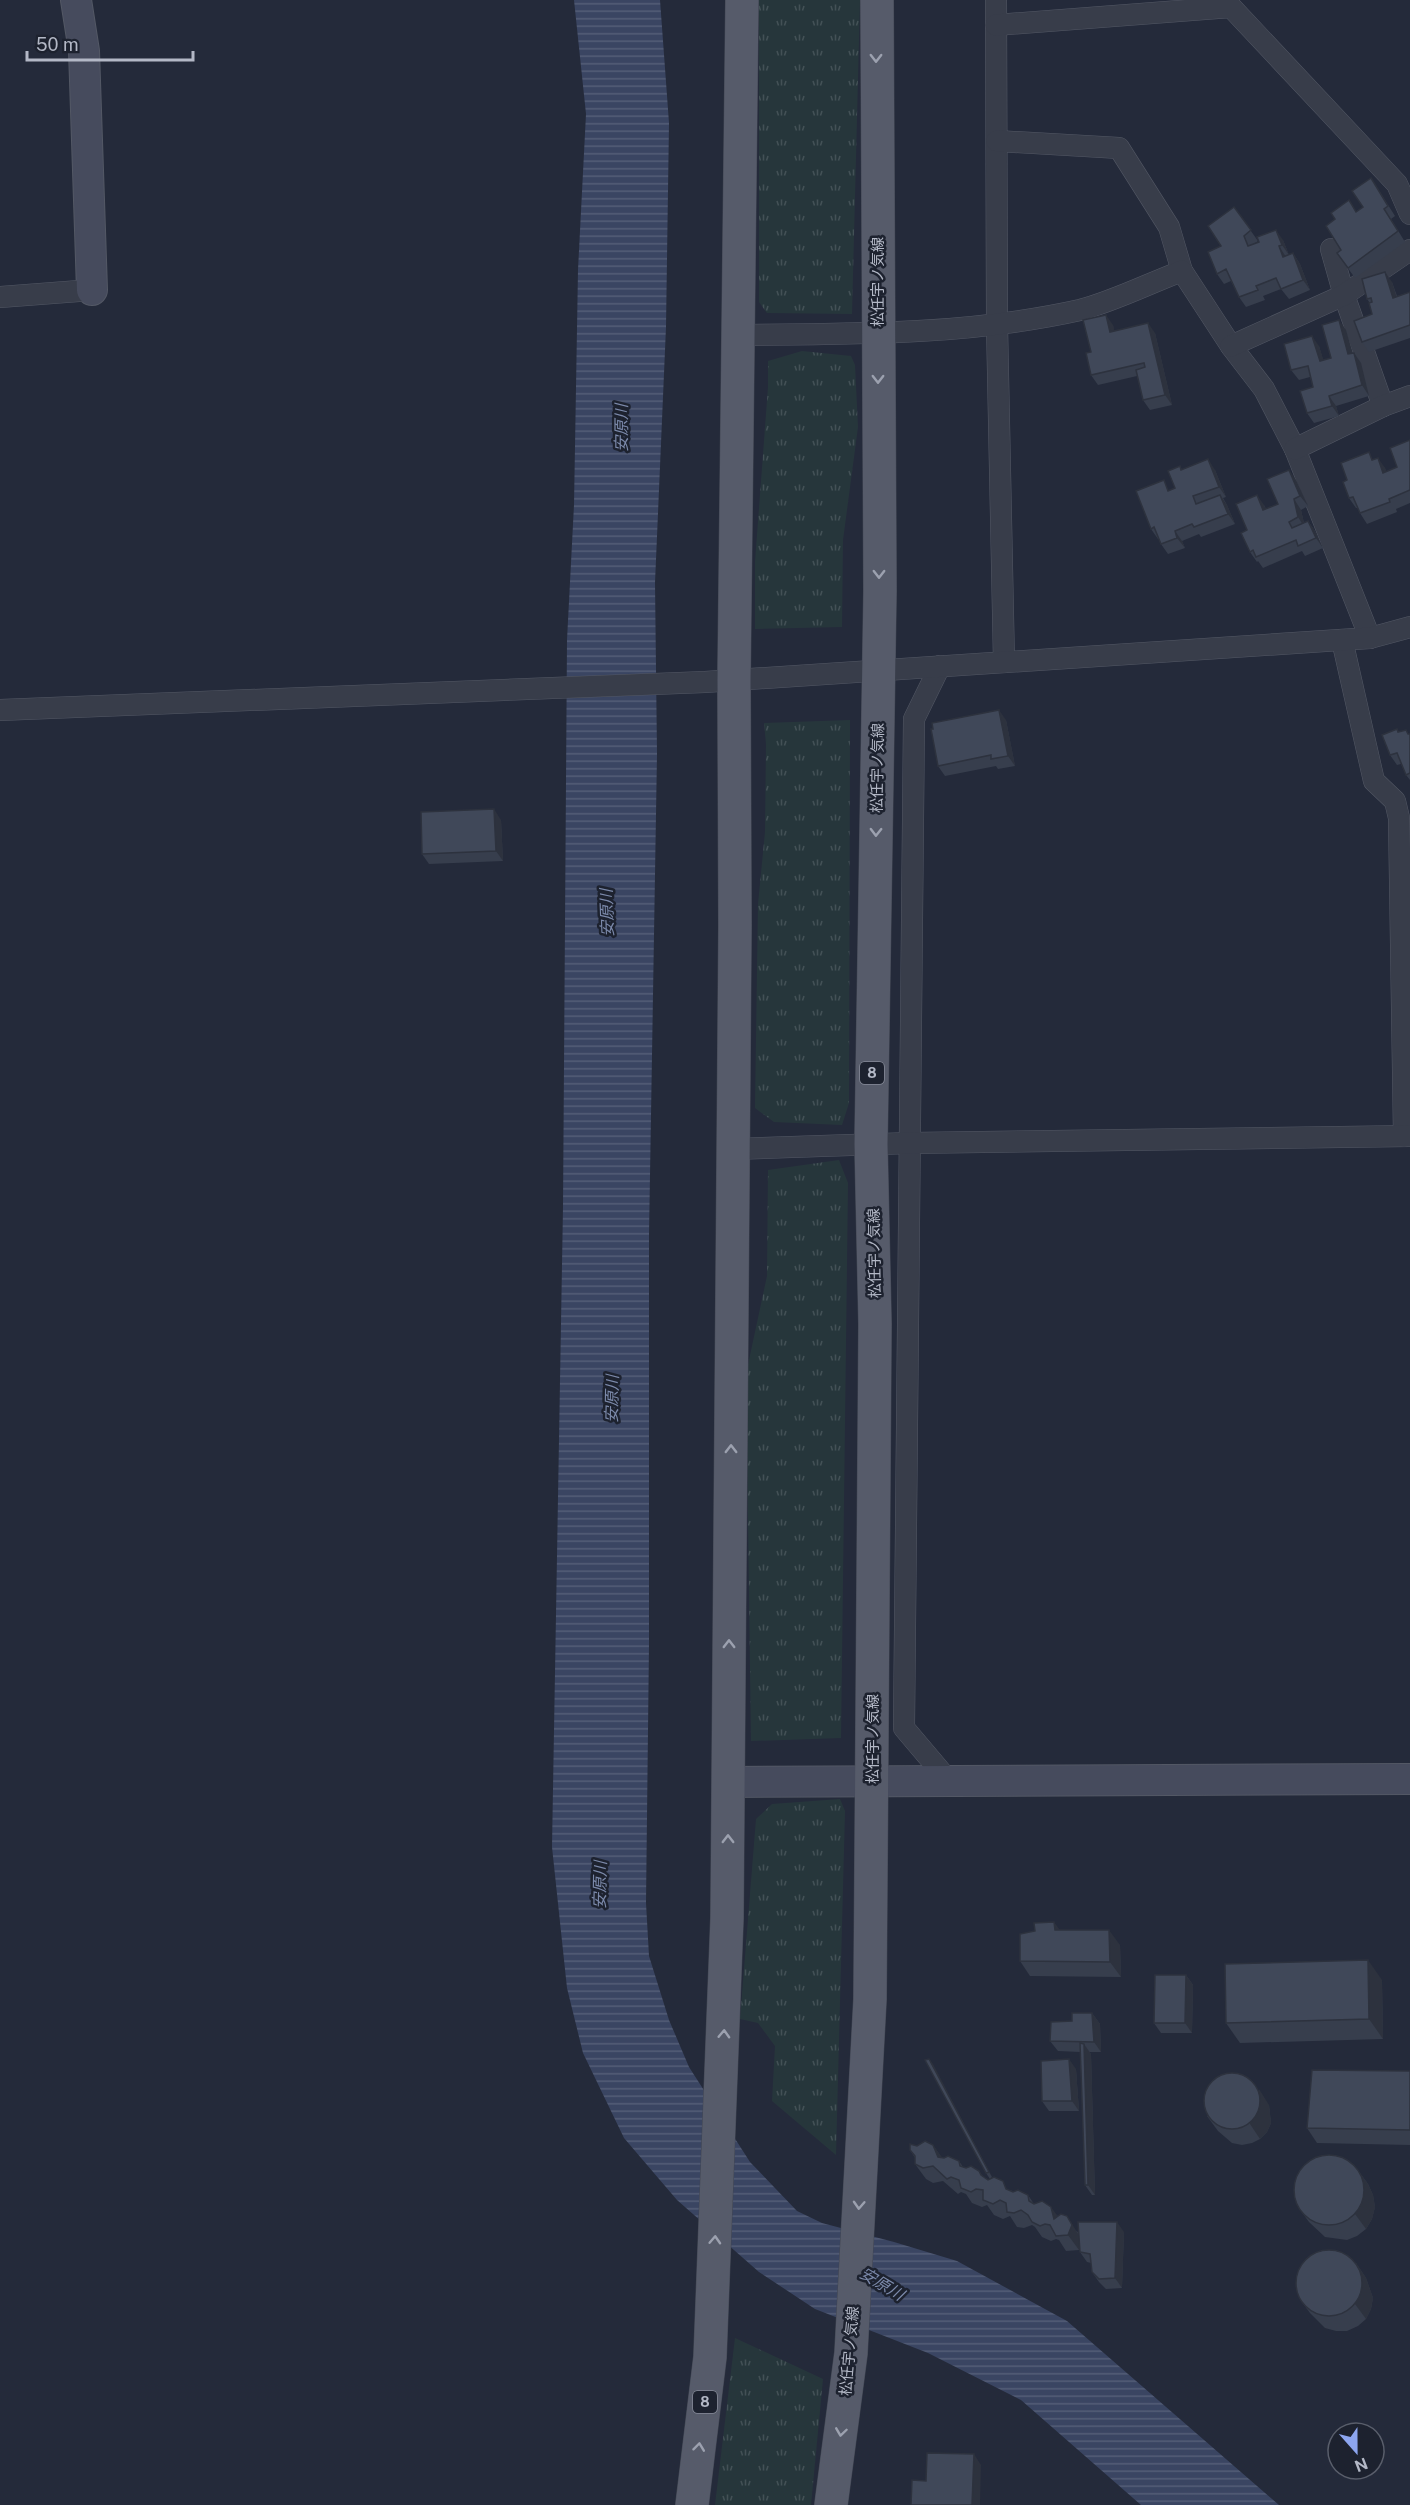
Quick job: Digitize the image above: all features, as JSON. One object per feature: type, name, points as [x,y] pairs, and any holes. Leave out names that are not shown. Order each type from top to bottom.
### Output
[{"type":"main road","name":"8","points":[[692,2505],[710,2357],[722,2092],[728,1782],[735,925],[720,681],[739,335],[742,0]]},
{"type":"main road","name":"松任宇ノ気線","points":[[831,2505],[851,2353],[870,1999],[875,1324],[871,1144],[879,670],[877,0]]},
{"type":"street","points":[[0,297],[92,290],[84,51],[76,0]]},
{"type":"street","points":[[996,0],[998,325],[1004,662]]},
{"type":"street","points":[[996,25],[1231,7],[1397,184],[1410,214]]},
{"type":"street","points":[[997,141],[1119,148],[1169,227],[1182,271],[1231,346],[1264,389],[1295,449],[1370,638]]},
{"type":"street","points":[[1295,449],[1401,404],[1344,295],[1331,249]]},
{"type":"street","points":[[1231,346],[1344,295],[1410,250]]},
{"type":"street","points":[[739,335],[878,334],[998,325],[1082,309],[1182,271]]},
{"type":"street","points":[[0,710],[720,681],[1370,638],[1410,627]]},
{"type":"street","points":[[733,1149],[910,1143],[1407,1136],[1399,818],[1395,801],[1374,781],[1342,640]]},
{"type":"street","points":[[940,666],[914,719],[904,1728],[948,1779]]},
{"type":"street","points":[[728,1782],[948,1779],[1410,1779]]},
{"type":"green space","points":[[759,0],[860,0],[852,314],[767,313],[759,302]]},
{"type":"green space","points":[[802,351],[851,356],[855,365],[858,427],[843,540],[842,627],[755,629],[755,562],[768,361]]},
{"type":"green space","points":[[850,720],[849,1103],[842,1125],[774,1122],[755,1108],[758,904],[765,832],[766,744],[764,723]]},
{"type":"green space","points":[[839,1160],[848,1183],[841,1738],[751,1741],[746,1374],[767,1276],[768,1170]]},
{"type":"green space","points":[[840,1799],[845,1811],[836,2155],[772,2101],[775,2046],[758,2023],[740,2019],[756,1819],[772,1804]]},
{"type":"green space","points":[[735,2338],[823,2379],[811,2505],[715,2505]]},
{"type":"water","name":"安原川","points":[[574,0],[660,0],[669,123],[666,327],[655,583],[657,754],[649,1236],[649,1644],[646,1903],[649,1956],[669,2020],[689,2067],[750,2162],[797,2211],[822,2223],[957,2261],[1067,2321],[1279,2505],[1141,2505],[1021,2400],[928,2353],[815,2309],[759,2272],[677,2200],[624,2138],[583,2053],[567,1988],[552,1847],[563,1207],[567,640],[574,505],[578,270],[586,114]]},
{"type":"building","points":[[1371,178],[1388,206],[1384,209],[1398,231],[1348,268],[1337,253],[1341,250],[1326,226],[1335,219],[1331,213],[1349,200],[1356,212],[1363,207],[1352,191]]},
{"type":"building","points":[[1234,207],[1251,230],[1244,236],[1248,246],[1259,242],[1257,237],[1276,230],[1282,245],[1279,246],[1283,257],[1293,253],[1303,280],[1281,289],[1276,278],[1256,286],[1258,290],[1239,297],[1226,269],[1217,274],[1208,252],[1221,246],[1208,226]]},
{"type":"building","points":[[1385,272],[1393,298],[1410,292],[1410,325],[1362,342],[1354,321],[1372,314],[1369,303],[1372,302],[1371,298],[1367,299],[1362,279]]},
{"type":"building","points":[[1106,315],[1110,332],[1148,323],[1165,395],[1143,400],[1136,370],[1145,367],[1144,363],[1091,375],[1086,353],[1091,352],[1083,320]]},
{"type":"building","points":[[1339,320],[1348,354],[1354,353],[1362,385],[1329,396],[1332,406],[1307,413],[1300,391],[1313,387],[1308,366],[1291,370],[1284,344],[1312,336],[1320,361],[1331,358],[1322,325]]},
{"type":"building","points":[[1410,440],[1410,490],[1389,499],[1390,502],[1360,513],[1353,497],[1349,498],[1343,482],[1347,480],[1341,463],[1369,452],[1372,460],[1378,458],[1383,473],[1397,467],[1390,448]]},
{"type":"building","points":[[1208,459],[1219,487],[1193,496],[1196,504],[1220,495],[1228,514],[1194,527],[1192,524],[1175,531],[1177,538],[1161,544],[1154,527],[1151,529],[1136,491],[1164,480],[1168,491],[1175,488],[1168,471],[1180,466],[1181,470]]},
{"type":"building","points":[[1289,470],[1300,496],[1294,499],[1298,517],[1289,522],[1292,528],[1308,521],[1316,538],[1298,546],[1296,540],[1256,557],[1253,550],[1250,552],[1241,533],[1247,530],[1236,504],[1257,495],[1263,510],[1278,504],[1267,479]]},
{"type":"building","points":[[999,710],[1008,756],[991,759],[991,755],[938,766],[931,729],[933,729],[932,723]]},
{"type":"building","points":[[1397,729],[1398,732],[1406,730],[1410,734],[1410,773],[1406,775],[1397,753],[1390,755],[1382,735]]},
{"type":"building","points":[[494,809],[496,851],[422,854],[421,812]]},
{"type":"building","points":[[1054,1922],[1055,1930],[1109,1930],[1110,1962],[1020,1961],[1020,1934],[1035,1931],[1034,1923]]},
{"type":"building","points":[[1368,1960],[1369,2019],[1226,2023],[1225,1964]]},
{"type":"building","points":[[1155,1975],[1186,1975],[1185,2023],[1154,2023]]},
{"type":"building","points":[[1072,2013],[1092,2013],[1094,2042],[1050,2041],[1051,2022],[1072,2021]]},
{"type":"building","points":[[1080,2043],[1084,2044],[1088,2185],[1085,2185]]},
{"type":"building","points":[[929,2059],[989,2172],[986,2173],[925,2060]]},
{"type":"building","points":[[1069,2059],[1072,2101],[1042,2101],[1041,2061]]},
{"type":"building","points":[[1312,2070],[1410,2071],[1410,2130],[1307,2128]]},
{"type":"building","points":[[1226,2073],[1238,2073],[1248,2077],[1256,2085],[1260,2101],[1256,2117],[1248,2125],[1238,2129],[1226,2129],[1216,2125],[1208,2117],[1204,2107],[1204,2095],[1208,2085],[1216,2077]]},
{"type":"building","points":[[925,2141],[933,2145],[938,2157],[948,2156],[959,2161],[960,2166],[966,2168],[971,2166],[988,2180],[994,2177],[1003,2181],[1006,2189],[1013,2192],[1018,2190],[1028,2195],[1029,2201],[1034,2204],[1042,2201],[1051,2207],[1054,2219],[1061,2214],[1067,2216],[1072,2225],[1068,2235],[1056,2236],[1050,2225],[1040,2226],[1032,2222],[1021,2210],[1014,2213],[1007,2212],[1006,2203],[1000,2200],[993,2204],[983,2200],[983,2190],[976,2189],[971,2192],[961,2188],[959,2180],[951,2177],[947,2179],[933,2166],[923,2168],[915,2164],[915,2156],[910,2150],[910,2144],[917,2146]]},
{"type":"building","points":[[1329,2155],[1348,2161],[1358,2171],[1364,2190],[1358,2209],[1348,2219],[1329,2225],[1310,2219],[1300,2209],[1294,2190],[1300,2171],[1310,2161]]},
{"type":"building","points":[[1078,2222],[1117,2222],[1115,2278],[1099,2279],[1092,2272],[1090,2254],[1080,2252]]},
{"type":"building","points":[[1329,2250],[1341,2253],[1352,2260],[1359,2271],[1362,2283],[1359,2295],[1352,2306],[1341,2313],[1329,2316],[1317,2313],[1306,2306],[1299,2295],[1296,2283],[1299,2271],[1306,2260],[1317,2253]]},
{"type":"building","points":[[927,2453],[974,2454],[972,2505],[911,2505],[912,2480],[926,2481]]}]
